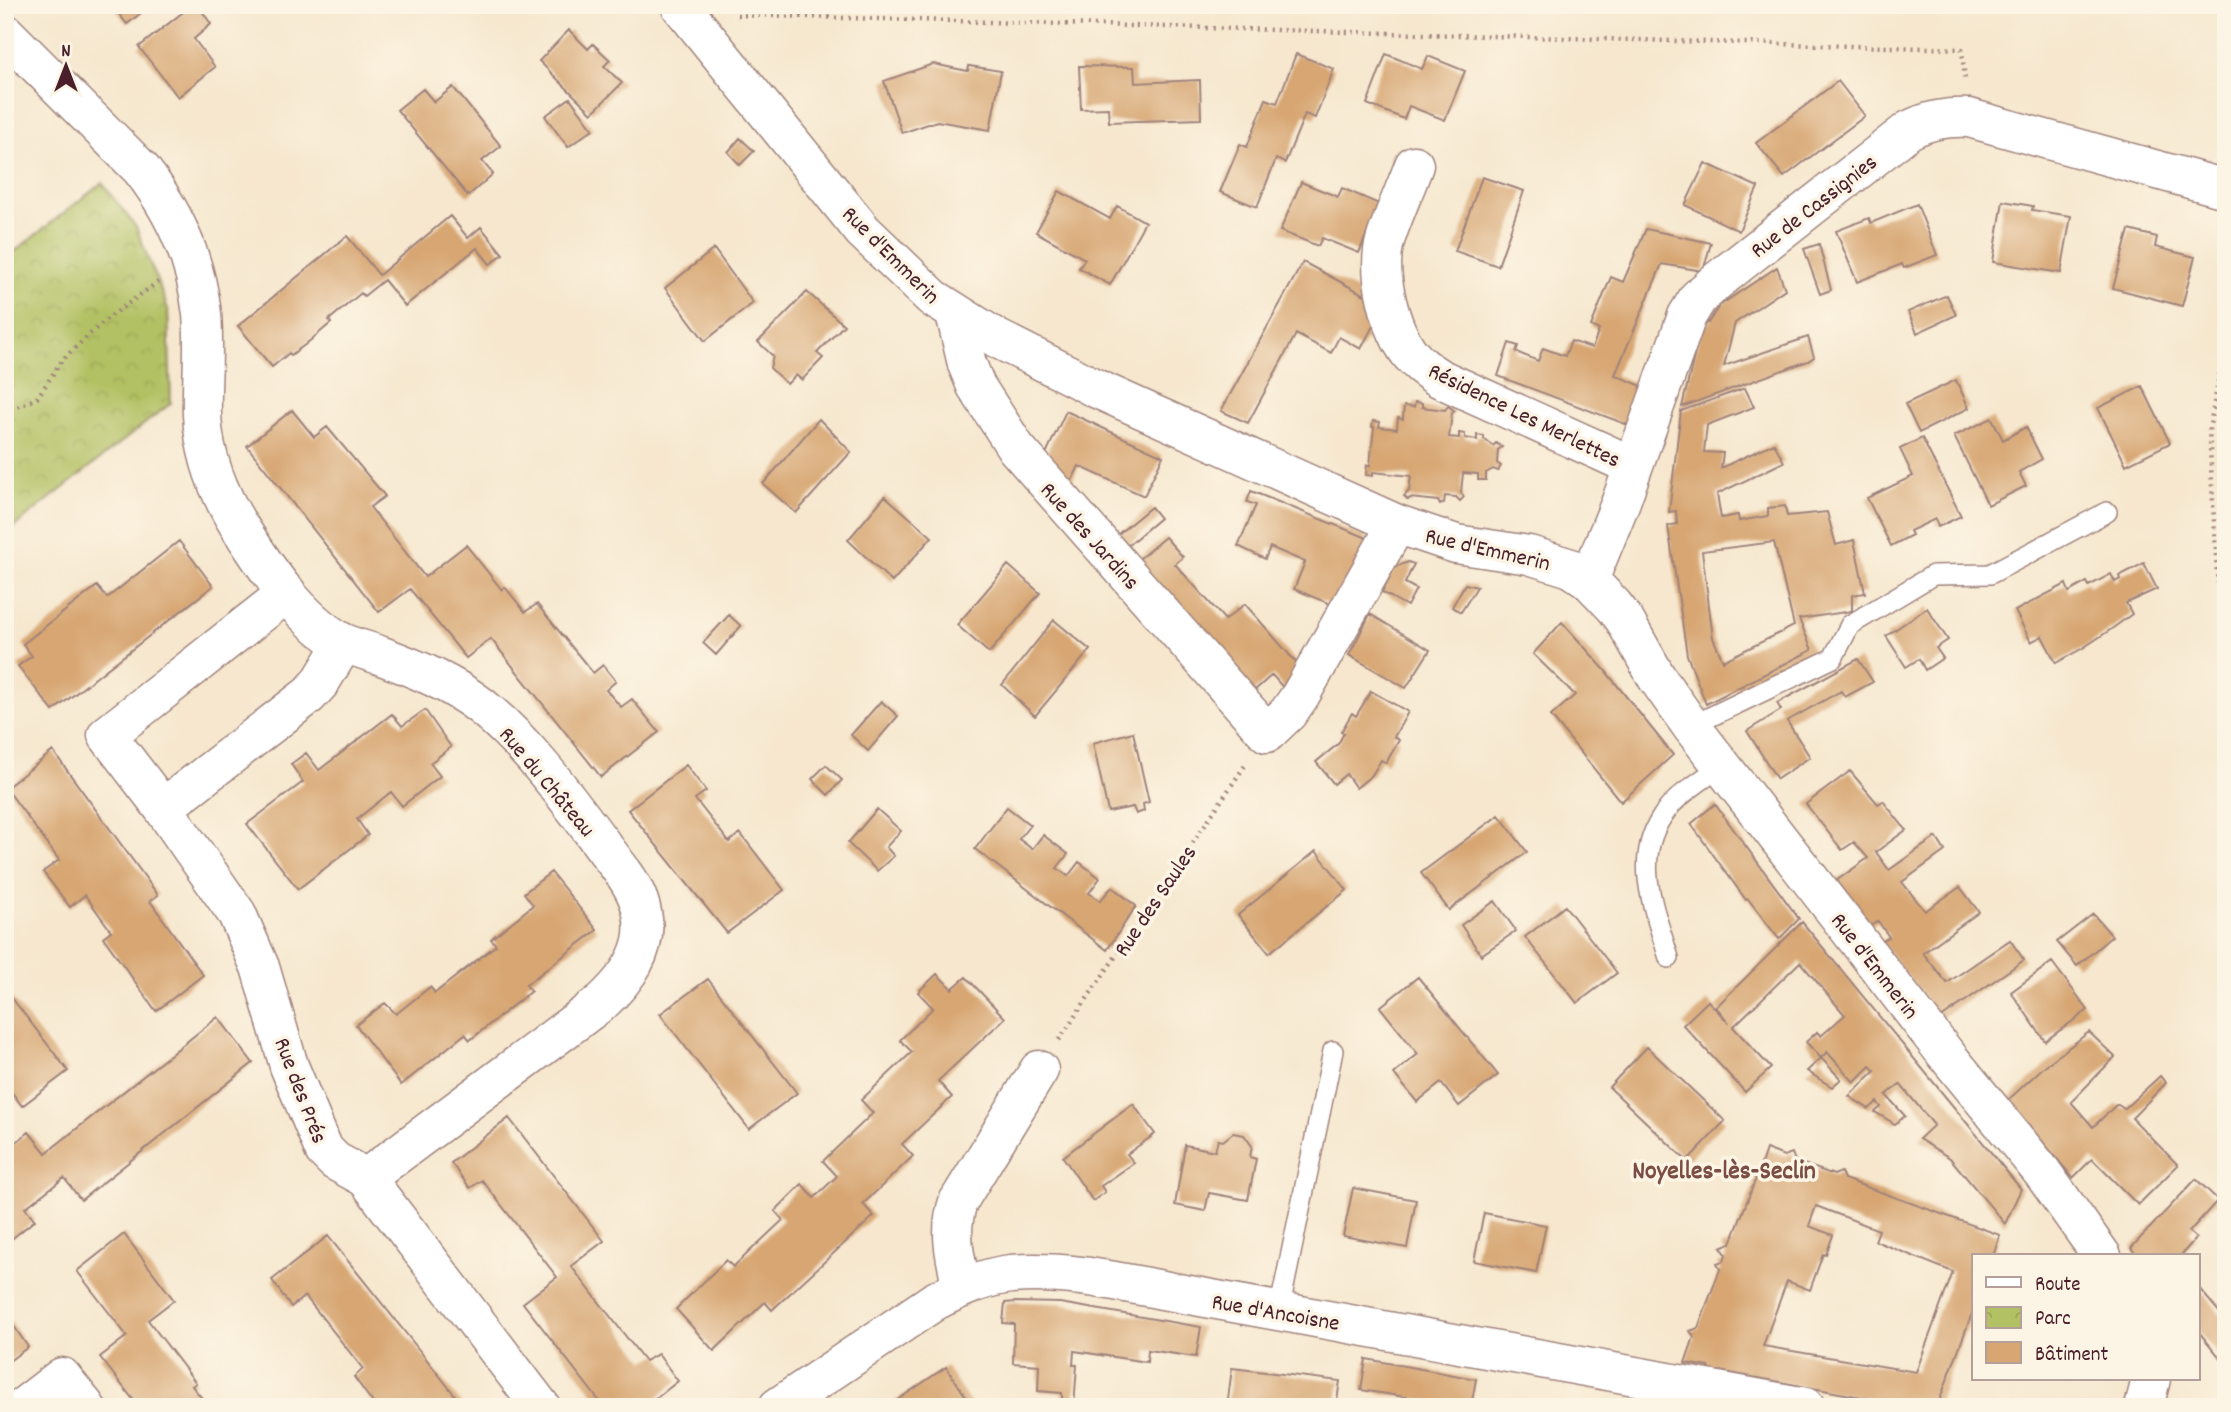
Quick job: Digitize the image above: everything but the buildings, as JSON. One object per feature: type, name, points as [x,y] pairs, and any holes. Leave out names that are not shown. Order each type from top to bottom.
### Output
[{"type":"street","name":"Rue d'Emmerin","points":[[691,19],[863,230],[933,298],[955,313],[996,338],[1095,388],[1397,524],[1456,544],[1510,551],[1552,561],[1571,568],[1589,580],[1624,619],[1657,678],[1690,726],[1945,1053],[2042,1171],[2101,1254]]},
{"type":"street","name":"Rue du Château","points":[[5,33],[141,169],[168,210],[190,259],[202,313],[202,416],[209,456],[227,506],[287,593],[325,631],[344,643],[440,680],[480,706],[502,725],[524,747],[625,874],[637,892],[643,908],[646,928],[632,969],[621,984],[602,1002],[366,1178]]},
{"type":"street","name":"Rue de Cassignies","points":[[1589,580],[1620,504],[1679,336],[1698,298],[1909,130],[1940,118],[1969,118],[2226,189]]},
{"type":"street","name":"Résidence Les Merlettes","points":[[1414,165],[1385,243],[1382,265],[1384,289],[1392,316],[1409,352],[1439,378],[1633,466]]},
{"type":"street","name":"Rue des Jardins","points":[[955,313],[967,364],[976,386],[1016,448],[1267,733]]},
{"type":"street","points":[[1267,733],[1288,713],[1300,695],[1397,524]]},
{"type":"street","name":"Rue des Prés","points":[[287,593],[107,735],[221,889],[245,931],[260,967],[289,1066],[324,1150],[335,1160],[366,1178],[541,1407]]},
{"type":"street","points":[[163,808],[309,695],[320,683],[344,643]]},
{"type":"street","points":[[962,1287],[952,1235],[952,1219],[958,1202],[1039,1070]]},
{"type":"street","name":"Rue d'Ancoisne","points":[[778,1407],[915,1313],[962,1287],[1010,1274],[1059,1274],[1279,1311],[1806,1407]]},
{"type":"street","points":[[23,1407],[62,1377],[86,1407]]},
{"type":"street","points":[[2144,1407],[2151,1380]]},
{"type":"lane","points":[[1690,726],[1833,658],[1850,625],[1933,575],[1990,574],[2107,512]]},
{"type":"lane","points":[[1669,958],[1647,888],[1647,854],[1652,836],[1668,808],[1721,766]]},
{"type":"lane","points":[[1279,1311],[1333,1051]]},
{"type":"path","points":[[691,19],[724,15],[1962,49],[1969,118]]},
{"type":"path","points":[[5,413],[37,398],[63,359],[104,321],[190,259]]},
{"type":"path","points":[[2226,339],[2209,430],[2217,575],[2226,645]]},
{"type":"path","name":"Rue des Saules","points":[[1039,1070],[1267,733]]},
{"type":"green space","points":[[102,183],[136,227],[168,309],[171,403],[5,534],[5,259]]},
{"type":"district","name":"Noyelles-lès-Seclin","points":[[1724,1169]]}]
